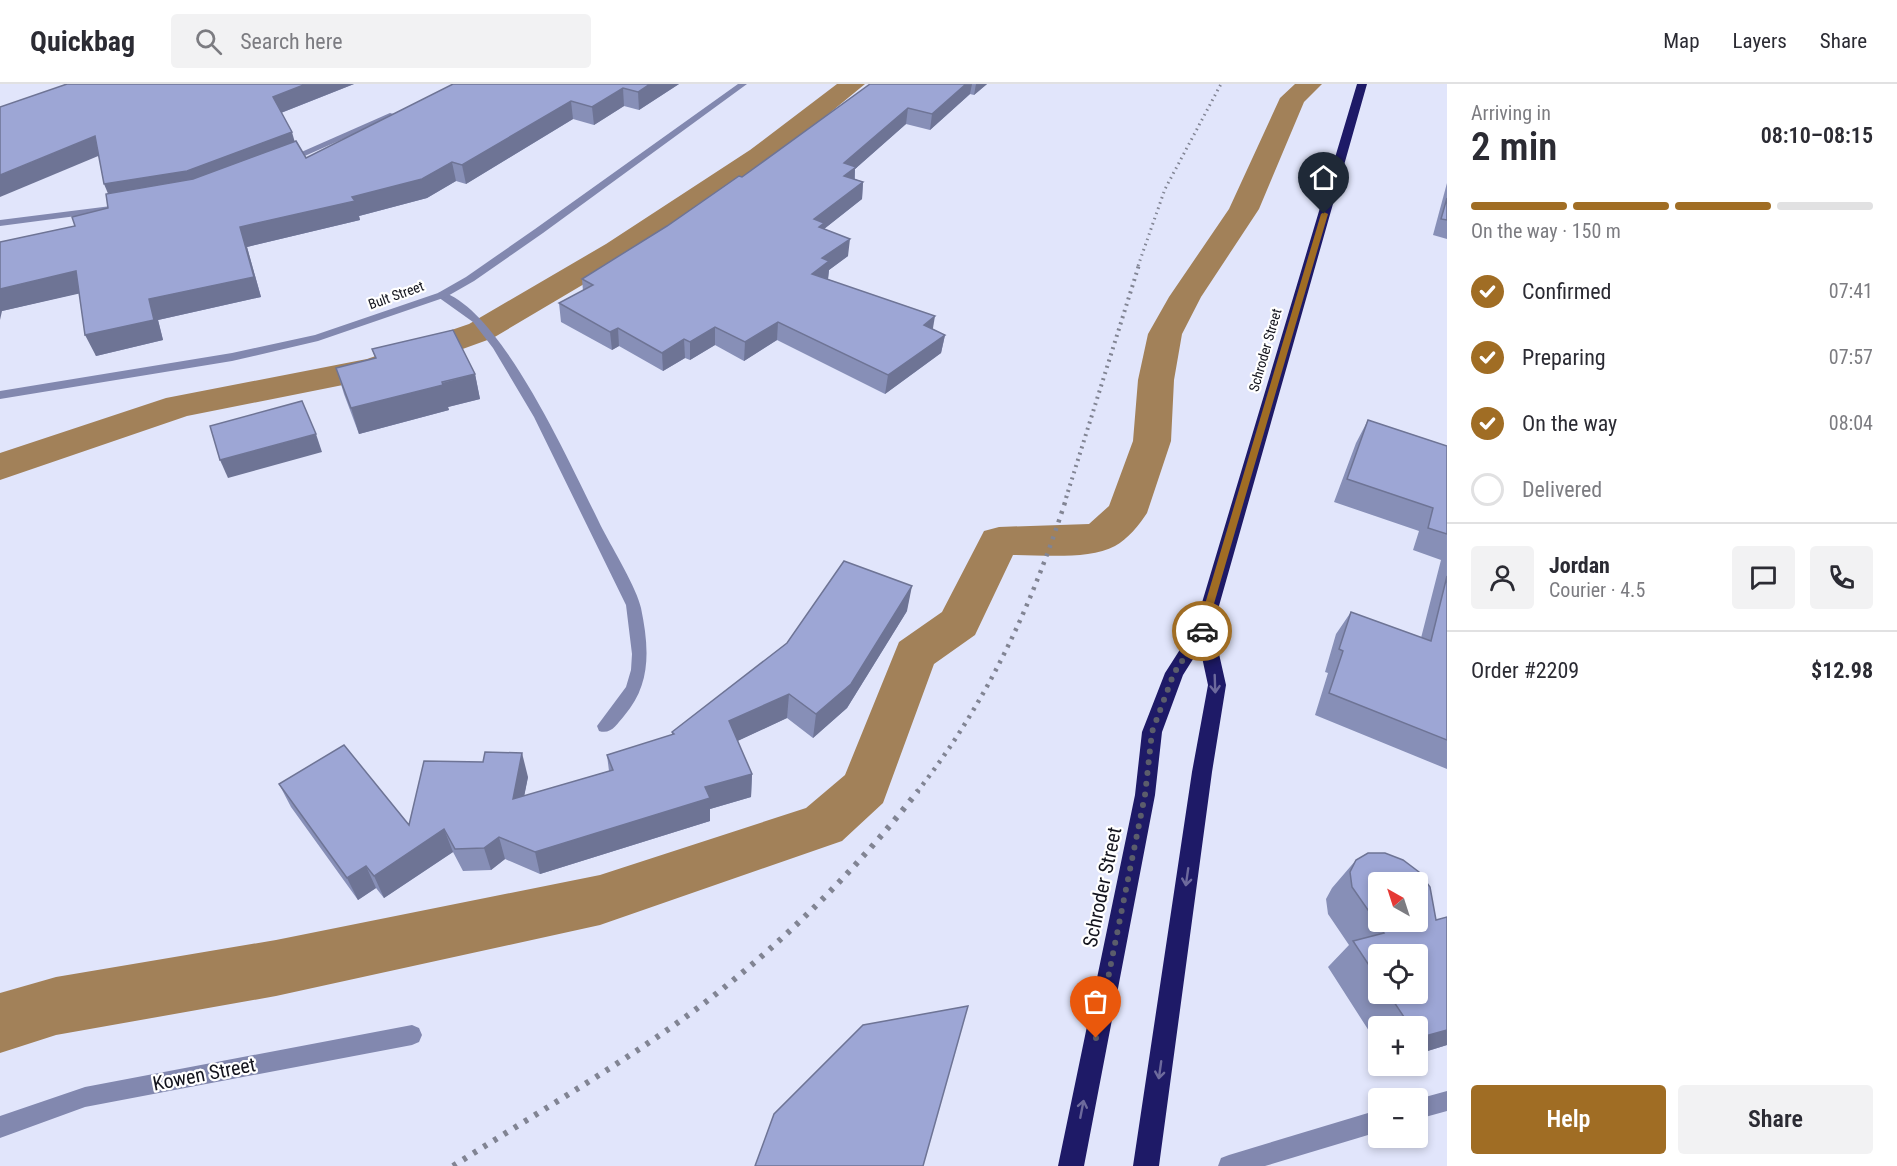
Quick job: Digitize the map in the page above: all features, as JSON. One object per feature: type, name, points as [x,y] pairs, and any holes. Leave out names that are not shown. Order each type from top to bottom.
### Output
[{"type":"highway","name":"Schroder Street","points":[[1071,1166],[1145,795],[1152,732],[1174,673],[1204,627],[1362,84]]},
{"type":"highway","name":"Schroder Street","points":[[1146,1166],[1202,772],[1217,685],[1204,627]]},
{"type":"street","name":"Bult Street","points":[[0,395],[163,369],[286,345],[344,329],[442,295],[470,279],[539,231],[743,84]]},
{"type":"street","points":[[273,166],[405,110]]},
{"type":"street","points":[[0,223],[131,206]]},
{"type":"street","points":[[442,295],[477,321],[488,333],[540,417],[633,605],[640,654],[639,670],[634,688],[622,707],[605,726]]},
{"type":"street","name":"Kowen Street","points":[[0,1127],[85,1097],[412,1035]]},
{"type":"street","points":[[1428,1106],[1447,1101]]},
{"type":"street","points":[[1229,1166],[1368,1124]]},
{"type":"building","points":[[67,84],[306,84],[273,97],[292,132],[187,171],[104,184],[95,136],[0,175],[0,107]]},
{"type":"building","points":[[453,84],[650,84],[638,92],[623,88],[592,107],[571,101],[462,165],[452,162],[422,179],[352,197],[355,201],[240,227],[254,277],[149,299],[154,320],[85,335],[76,271],[0,289],[0,242],[75,226],[72,217],[108,208],[106,194],[193,179],[296,141],[306,158]]},
{"type":"building","points":[[870,84],[966,84],[932,114],[908,108],[844,163],[856,167],[844,176],[863,182],[814,219],[824,223],[819,227],[850,239],[822,258],[829,261],[812,274],[935,316],[924,325],[945,335],[888,375],[778,322],[745,342],[715,327],[690,342],[684,339],[662,353],[618,328],[610,332],[559,303],[593,285],[582,279],[667,226],[739,176],[742,177]]},
{"type":"building","points":[[1447,198],[1447,220],[1441,219]]},
{"type":"building","points":[[453,330],[475,374],[442,382],[443,385],[351,408],[336,368],[376,358],[372,349]]},
{"type":"building","points":[[302,401],[316,434],[220,460],[210,426]]},
{"type":"building","points":[[1368,420],[1447,446],[1447,534],[1428,528],[1433,508],[1347,479]]},
{"type":"building","points":[[844,561],[912,586],[851,684],[816,714],[789,694],[729,721],[752,774],[705,787],[710,798],[535,852],[499,837],[484,848],[455,849],[444,829],[374,876],[366,866],[347,878],[279,784],[344,745],[409,825],[424,761],[483,762],[485,752],[522,753],[513,799],[613,770],[607,755],[674,734],[672,732],[787,643]]},
{"type":"building","points":[[1447,576],[1447,740],[1329,693],[1343,651],[1339,649],[1351,612],[1431,641]]},
{"type":"building","points":[[1368,853],[1385,853],[1403,860],[1419,872],[1368,872],[1368,910],[1352,887],[1350,872],[1356,860]]},
{"type":"building","points":[[1428,884],[1436,920],[1447,917],[1447,1030],[1428,1035],[1428,1016],[1403,1016],[1395,1004],[1428,1004],[1428,944],[1368,944],[1368,964],[1353,941],[1384,933],[1428,932]]},
{"type":"building","points":[[968,1006],[923,1166],[755,1166],[774,1114],[863,1025]]},
{"type":"waterway","points":[[0,467],[179,406],[375,368],[481,331],[617,251],[760,156],[853,84]]},
{"type":"waterway","points":[[0,1023],[56,1006],[276,968],[600,900],[823,825],[865,788],[915,654],[959,623],[999,541],[1078,540],[1101,536],[1127,513],[1152,441],[1156,380],[1165,334],[1185,297],[1244,209],[1293,98],[1310,84]]},
{"type":"railway","points":[[1138,266],[1165,189],[1221,84]]},
{"type":"railway","points":[[1066,498],[1139,265]]},
{"type":"railway","points":[[917,792],[965,723],[1006,651],[1039,575],[1067,496]]},
{"type":"railway","points":[[453,1166],[632,1054],[694,1011],[729,983],[797,924],[829,892],[890,826],[918,791]]},
{"type":"way so far","points":[[1096,1038],[1145,795],[1152,732],[1174,673],[1202,631]]},
{"type":"route","points":[[1202,631],[1324,214]]}]
